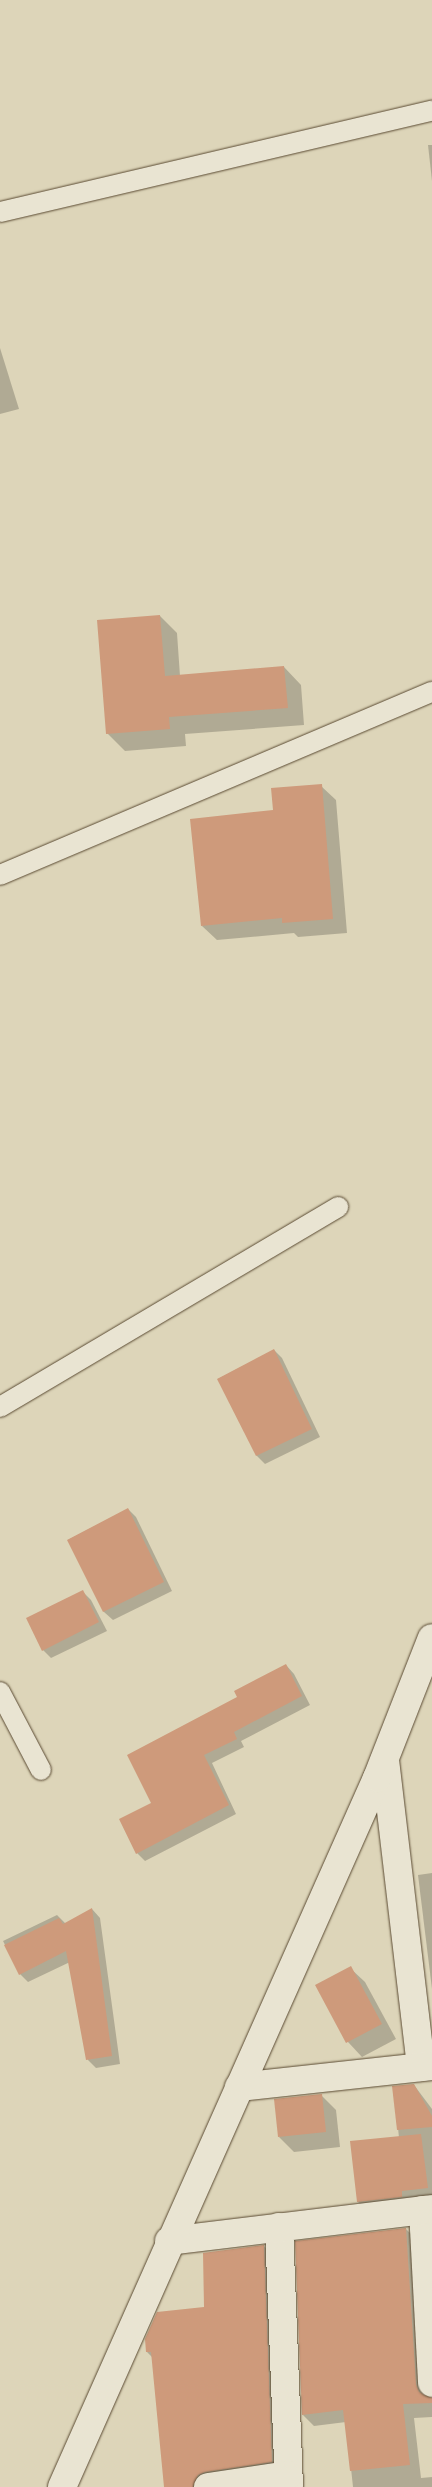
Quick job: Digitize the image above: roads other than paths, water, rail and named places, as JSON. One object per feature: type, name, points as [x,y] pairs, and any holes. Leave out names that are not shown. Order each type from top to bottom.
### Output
[{"type":"street","points":[[62,2487],[169,2241],[385,1758],[421,1696],[432,1638]]},
{"type":"street","points":[[239,2087],[426,2066],[385,1758]]},
{"type":"street","points":[[169,2241],[428,2209],[432,2383]]},
{"type":"street","points":[[208,2487],[289,2481],[279,2227]]},
{"type":"lane","points":[[0,212],[432,110]]},
{"type":"lane","points":[[0,875],[432,692]]},
{"type":"lane","points":[[0,1407],[338,1208]]},
{"type":"lane","points":[[0,1692],[41,1770]]}]
